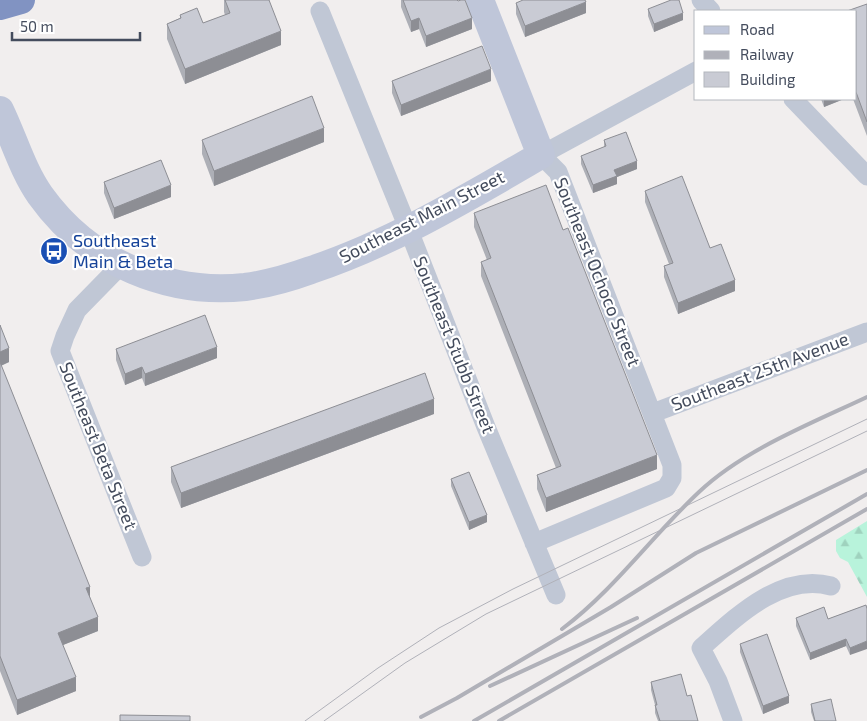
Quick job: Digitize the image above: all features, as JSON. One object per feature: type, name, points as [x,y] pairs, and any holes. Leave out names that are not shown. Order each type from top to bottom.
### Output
[{"type":"highway","points":[[0,6],[21,0]]},
{"type":"street","name":"Southeast Ochoco Street","points":[[480,0],[541,155],[558,172],[672,465],[672,478],[666,488],[534,543]]},
{"type":"street","points":[[701,0],[710,10]]},
{"type":"street","name":"Southeast Stubb Street","points":[[320,11],[408,228],[486,428],[556,595]]},
{"type":"street","name":"Southeast Main Street","points":[[0,110],[20,160],[40,196],[69,229],[88,246],[121,265],[151,277],[178,284],[207,288],[244,287],[281,281],[326,265],[408,228],[694,72]]},
{"type":"street","points":[[794,100],[867,176]]},
{"type":"street","name":"Southeast Beta Street","points":[[121,265],[77,310],[60,351],[142,558]]},
{"type":"street","name":"Southeast 25th Avenue","points":[[653,413],[867,332]]},
{"type":"street","points":[[733,721],[718,681],[701,648],[737,617],[770,595],[799,584],[819,583],[831,586]]},
{"type":"green space","points":[[867,521],[867,597],[848,562],[840,558],[836,551],[836,540]]},
{"type":"building","points":[[225,0],[269,0],[281,31],[185,69],[167,24],[181,18],[180,15],[197,8],[203,23],[230,13]]},
{"type":"building","points":[[403,0],[465,0],[472,18],[426,36],[419,18],[411,21]]},
{"type":"building","points":[[523,0],[585,0],[586,2],[525,26],[516,3]]},
{"type":"building","points":[[671,0],[679,0],[683,13],[654,24],[648,9]]},
{"type":"building","points":[[867,4],[867,122],[857,95],[857,10],[850,10]]},
{"type":"building","points":[[482,46],[491,69],[401,105],[392,81]]},
{"type":"building","points":[[312,96],[324,128],[214,171],[202,140]]},
{"type":"building","points":[[626,132],[637,161],[614,170],[617,176],[593,185],[581,156],[606,146],[604,140]]},
{"type":"building","points":[[161,160],[171,185],[114,208],[104,182]]},
{"type":"building","points":[[682,176],[710,248],[721,244],[735,280],[678,303],[664,266],[673,263],[645,191]]},
{"type":"building","points":[[546,185],[563,230],[568,228],[657,455],[546,498],[537,475],[561,466],[481,262],[491,258],[474,213]]},
{"type":"building","points":[[205,315],[217,347],[145,374],[142,367],[125,374],[116,349]]},
{"type":"building","points":[[0,325],[9,348],[0,352]]},
{"type":"building","points":[[0,362],[90,587],[86,588],[98,617],[58,633],[76,677],[17,700],[0,656]]},
{"type":"building","points":[[425,373],[434,399],[181,493],[171,467]]},
{"type":"building","points":[[469,472],[487,515],[469,522],[451,479]]},
{"type":"building","points":[[866,605],[867,641],[850,648],[846,639],[810,653],[796,618],[824,607],[828,619]]},
{"type":"building","points":[[767,634],[789,696],[763,706],[740,644]]},
{"type":"building","points":[[681,674],[687,696],[691,695],[698,721],[660,721],[651,682]]},
{"type":"building","points":[[831,699],[836,721],[815,721],[811,704]]},
{"type":"building","points":[[120,715],[190,716],[190,721],[120,721]]},
{"type":"tram line","points":[[305,721],[378,668],[439,628],[513,589],[867,419]]},
{"type":"tram line","points":[[324,721],[405,663],[486,614],[867,431]]},
{"type":"railway","points":[[562,629],[599,597],[682,509],[717,477],[736,463],[779,438],[867,397]]},
{"type":"railway","points":[[421,717],[457,698],[611,607],[696,553],[867,470]]},
{"type":"railway","points":[[474,721],[867,494]]},
{"type":"railway","points":[[499,721],[867,509]]},
{"type":"railway","points":[[490,686],[637,618]]},
{"type":"place","name":"Southeast Main & Beta","points":[[54,251]]}]
